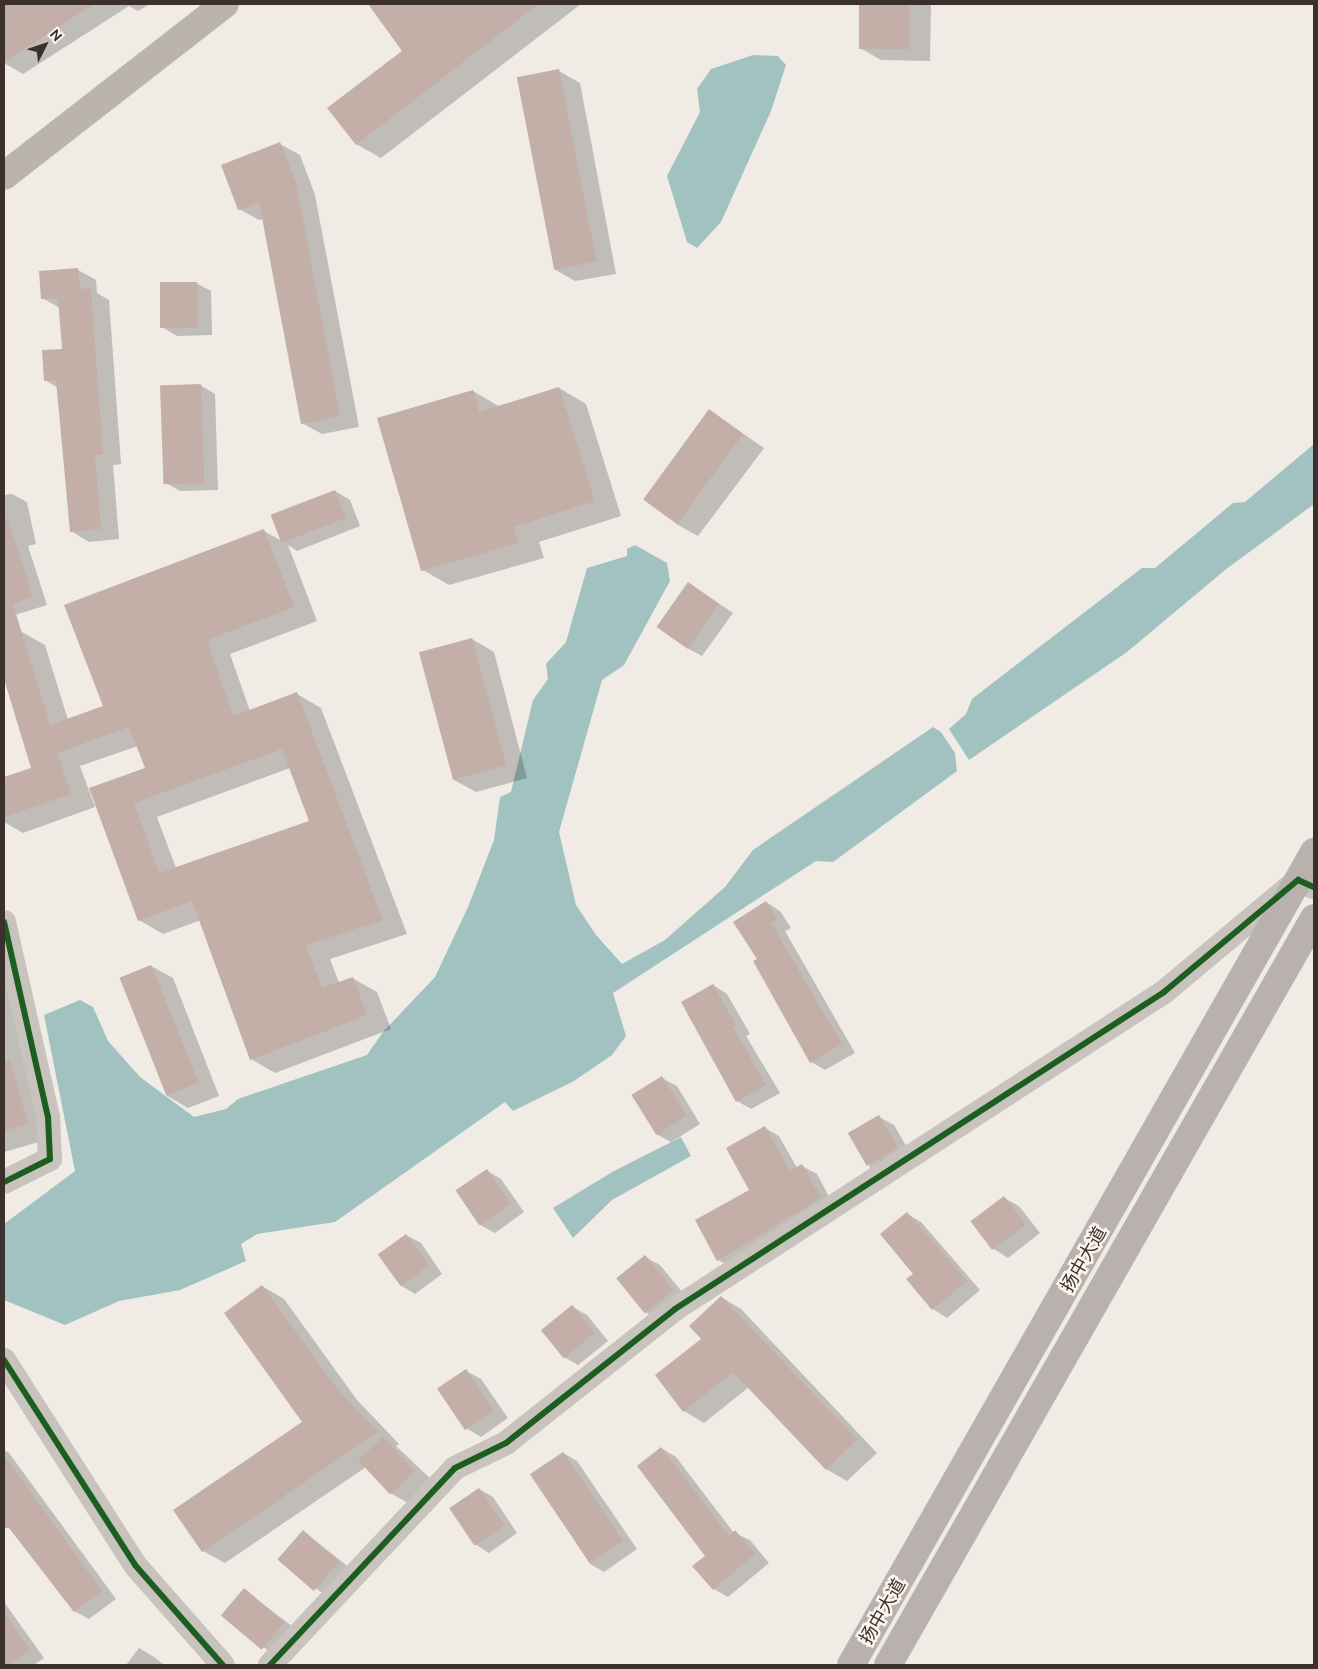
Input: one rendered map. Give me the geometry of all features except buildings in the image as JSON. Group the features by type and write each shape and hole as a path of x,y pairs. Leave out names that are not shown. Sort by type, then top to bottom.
{"main road":[{"path":"4,176 225,4"},
{"name":"扬中大道","path":"851,1665 1306,884 1314,852"},
{"name":"扬中大道","path":"888,1665 1314,918"}],"street":[{"path":"270,1665 455,1468 506,1443 675,1309 1164,992 1306,884"},
{"path":"4,922 48,1117 50,1159 4,1182"},
{"path":"4,1360 135,1565 223,1665"}],"water":[{"path":"753,55 778,56 786,65 771,111 721,222 697,248 687,242 667,176 700,112 697,89 711,69"},
{"path":"1314,444 1314,504 1225,570 1127,652 969,760 949,729 966,714 972,699 1142,568 1155,568 1233,503 1245,502"},
{"path":"635,545 667,563 670,581 624,665 602,680 559,832 576,905 596,935 622,964 665,940 725,887 753,850 933,727 941,732 955,753 957,771 833,862 816,861 613,993 626,1036 612,1055 574,1081 513,1111 505,1102 335,1222 257,1234 241,1244 246,1261 180,1290 119,1301 65,1325 4,1300 4,1224 75,1171 44,1015 80,1000 93,1007 108,1041 140,1077 194,1117 226,1109 238,1099 367,1055 383,1032 435,977 468,907 494,840 500,797 511,792 533,700 548,679 546,664 566,642 587,568 627,556 627,549"},
{"path":"681,1137 691,1156 612,1200 573,1238 553,1208 614,1171"}],"cycle path":[{"path":"270,1665 455,1468 506,1443 675,1309 1164,992 1298,880 1314,887"},
{"path":"4,922 48,1117 50,1159 4,1182"},
{"path":"4,1360 135,1565 223,1665"}]}
